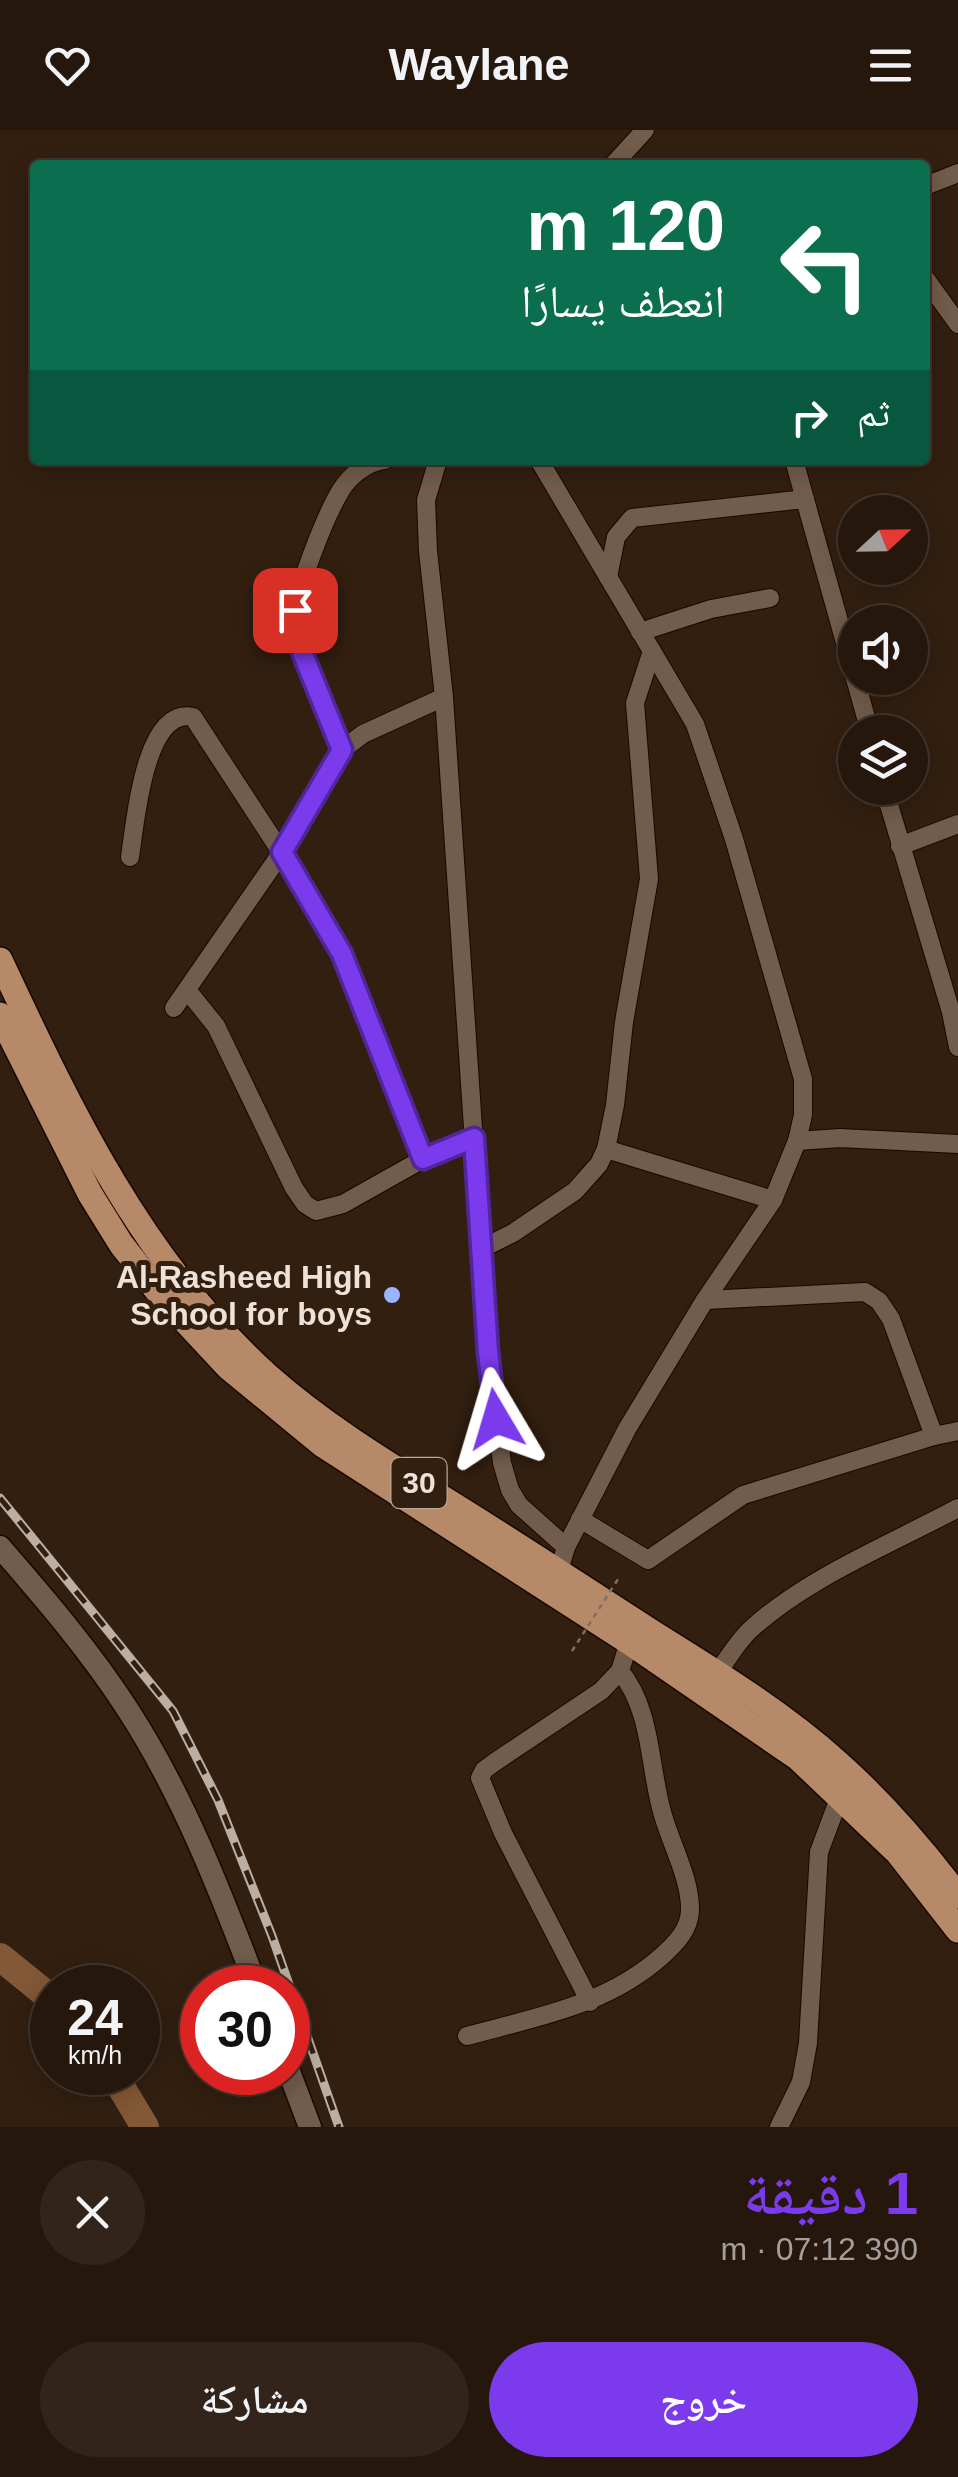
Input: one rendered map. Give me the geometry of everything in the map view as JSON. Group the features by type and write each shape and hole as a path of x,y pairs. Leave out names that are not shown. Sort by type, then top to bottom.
{"main road":[{"name":"30","path":"0,960 83,1182 113,1232 159,1294 204,1344 323,1446 759,1729 840,1796 898,1853 958,1930"},
{"name":"30","path":"0,1015 33,1056 139,1227 200,1309 235,1344 320,1418 562,1559 798,1731 860,1784 922,1847 958,1896"}],"street":[{"path":"618,160 645,130"},
{"path":"930,184 958,173"},
{"path":"930,285 958,324"},
{"path":"342,750 302,652 295,610 316,547 342,489 367,465"},
{"path":"436,465 426,500 444,697 488,1352 506,1480 519,1505 562,1559 627,1429 705,1300 773,1200 798,1140 803,1114 802,1079 774,971 709,759 680,695 542,465"},
{"path":"795,465 865,715"},
{"path":"608,577 616,537 632,518 805,498"},
{"path":"640,632 711,609 770,598"},
{"path":"482,1248 514,1233 575,1190 599,1164 606,1149 649,879 635,703 652,651"},
{"path":"174,1008 282,852 342,750 363,734 444,697"},
{"path":"130,858 143,780 155,741 163,727 182,714 193,717 282,852 342,954 423,1159"},
{"path":"889,805 958,1047"},
{"path":"900,846 958,824"},
{"path":"188,990 216,1026 280,1163 304,1204 316,1211 330,1210 423,1159 474,1138"},
{"path":"798,1140 840,1138 958,1144"},
{"path":"606,1149 773,1200"},
{"path":"705,1300 865,1292 879,1301 891,1318 934,1436"},
{"path":"580,1520 648,1560 743,1495 958,1431"},
{"path":"717,1673 748,1631 820,1581 958,1508"},
{"path":"0,1547 77,1639 145,1737 195,1838 247,1965"},
{"path":"590,2002 502,1833 480,1778 495,1762 601,1691 620,1670 629,1642"},
{"path":"468,2036 590,2002 622,1986 654,1963 683,1934 689,1922 688,1894 660,1805 644,1720 630,1683 620,1670"},
{"path":"779,2127 801,2082 808,2043 819,1852 840,1796"},
{"path":"298,2095 310,2127"}],"path":[{"path":"572,1650 620,1576"}],"waterway":[{"path":"0,1957 30,1981"},
{"path":"126,2095 145,2127"}],"railway":[{"path":"0,1498 173,1711 218,1800 272,1936 339,2127"}],"place":[{"name":"Al-Rasheed High School for boys","path":"392,1295"}],"route":[{"path":"295,610 302,652 342,750 282,852 342,954 423,1159 474,1138 496,1419"}]}
